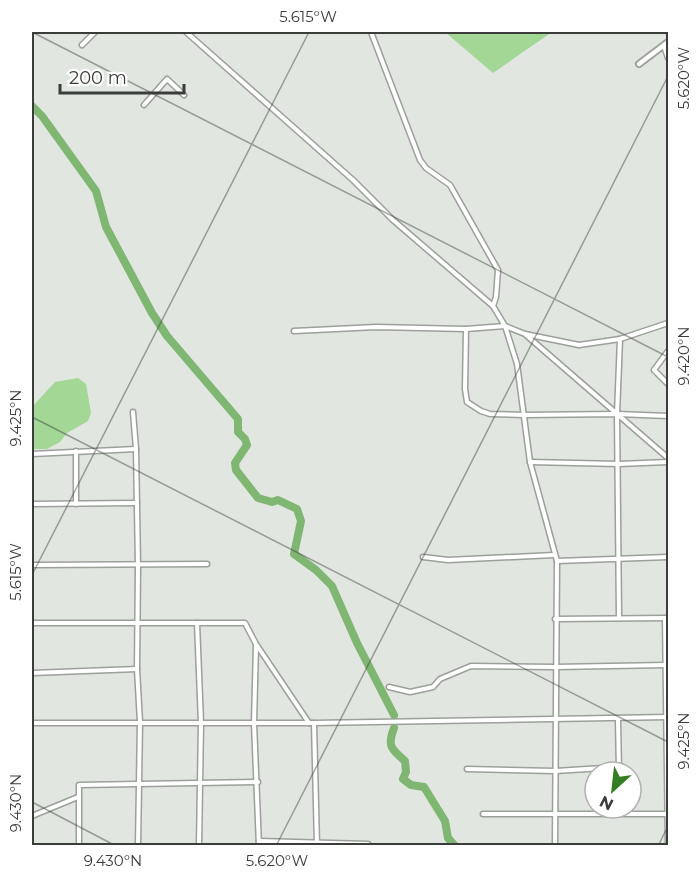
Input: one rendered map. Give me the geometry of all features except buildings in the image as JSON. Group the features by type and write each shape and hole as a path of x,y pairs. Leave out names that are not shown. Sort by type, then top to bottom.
{"street":[{"path":"82,45 95,32"},
{"path":"186,32 345,173 393,220 493,306 505,326 517,364 530,462 557,561 555,846"},
{"path":"371,32 420,160 426,168 450,185 498,270 493,306"},
{"path":"639,64 666,44 669,58"},
{"path":"144,105 167,80 184,95"},
{"path":"294,331 376,327 466,329 505,326 525,334 579,345 620,339 669,323"},
{"path":"466,329 465,389 467,402 481,411 490,414 617,414 669,417"},
{"path":"525,334 669,460"},
{"path":"620,339 617,414 620,618"},
{"path":"669,351 654,370 669,384"},
{"path":"133,412 136,448 137,669 140,722 138,846"},
{"path":"32,454 136,448"},
{"path":"76,451 76,504"},
{"path":"530,462 619,464 669,460"},
{"path":"32,504 137,503"},
{"path":"423,557 448,560 554,555"},
{"path":"557,561 669,557"},
{"path":"32,565 207,564"},
{"path":"555,619 667,618 668,846"},
{"path":"32,623 245,623 256,644 312,723 317,844"},
{"path":"197,623 201,723 199,846"},
{"path":"256,644 254,723 260,843 368,844"},
{"path":"389,687 410,692 433,687 440,679 471,666 666,665"},
{"path":"32,673 137,669"},
{"path":"32,723 312,723 668,717"},
{"path":"618,719 619,760"},
{"path":"467,769 583,770"},
{"path":"79,846 79,784 258,782"},
{"path":"32,816 78,797"},
{"path":"483,813 583,815"},
{"path":"643,814 668,814"}],"green space":[{"path":"445,32 552,32 493,73"},
{"path":"78,378 86,384 91,413 88,421 67,433 60,442 47,449 32,449 32,407 55,382"}],"waterway":[{"path":"32,106 42,116 96,191 106,227 152,313 167,336 238,419 238,432 247,445 235,463 236,470 258,498 272,502 278,500 297,509 301,521 294,554 316,570 332,586 357,643 394,715"},
{"path":"394,728 391,743 394,750 405,761 406,772 403,779 411,785 424,787 445,821 448,838 455,846"}]}
